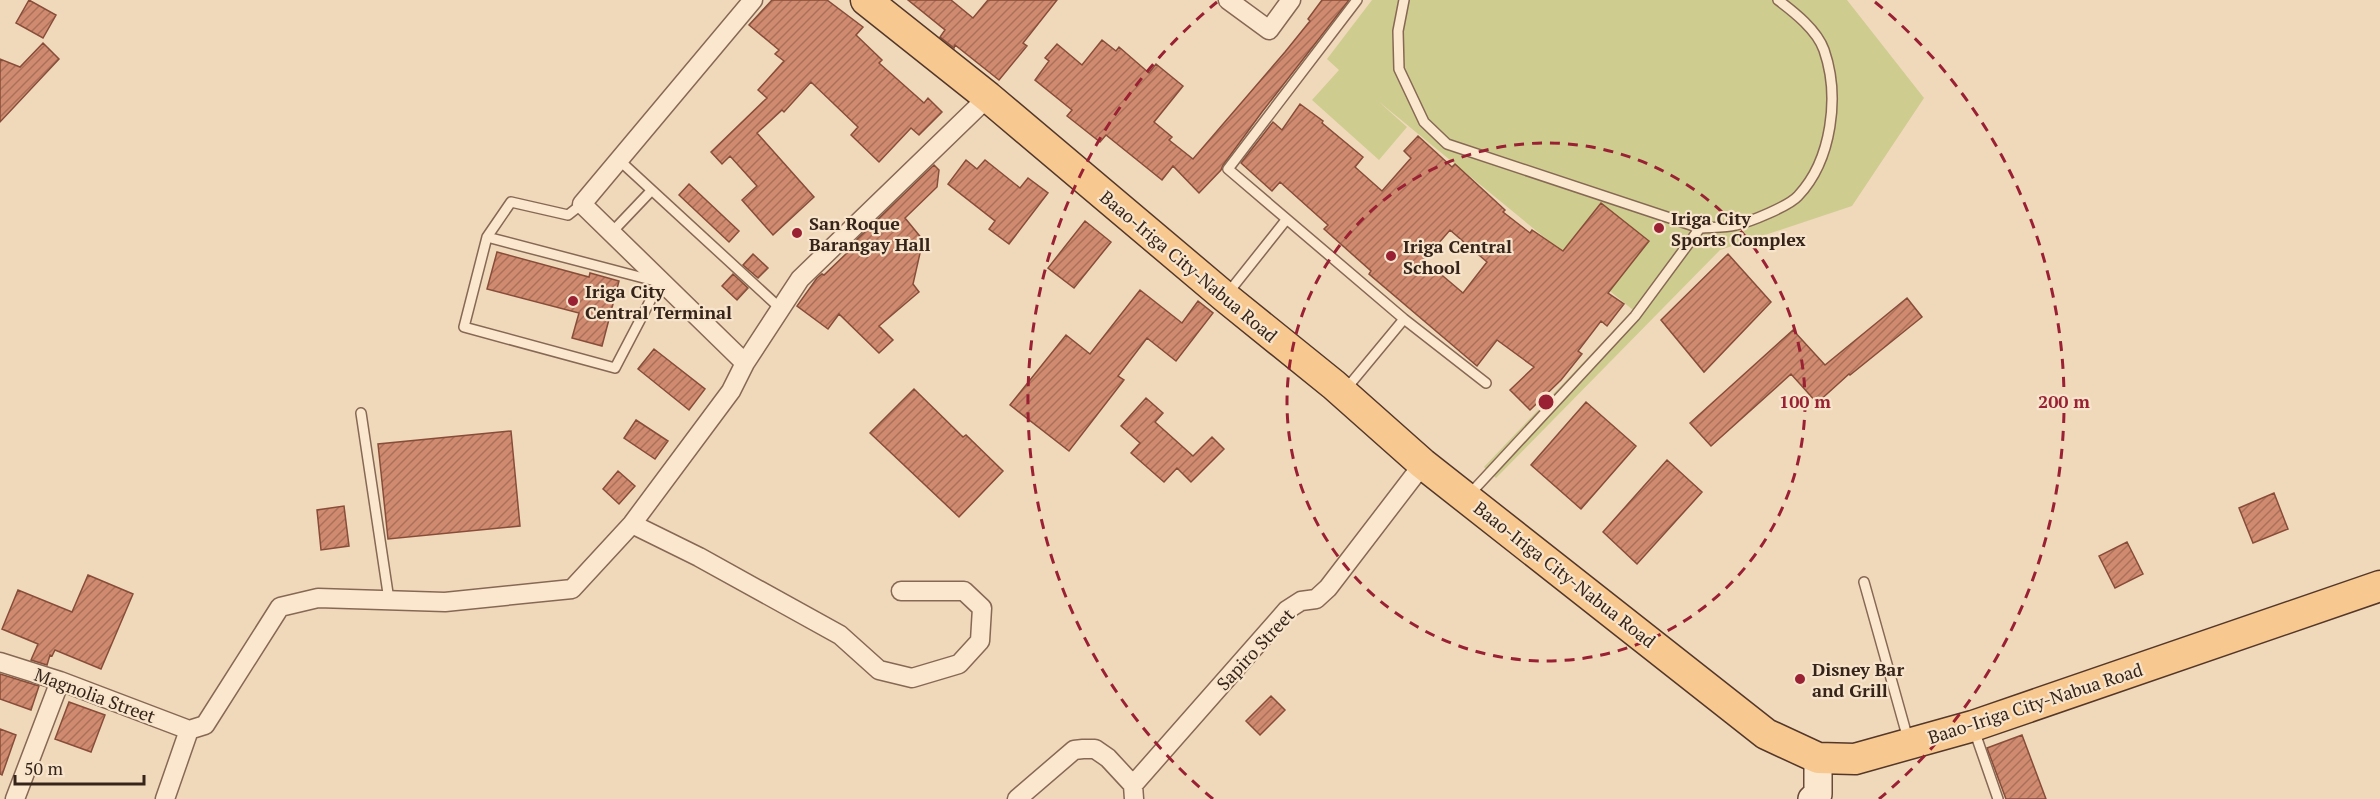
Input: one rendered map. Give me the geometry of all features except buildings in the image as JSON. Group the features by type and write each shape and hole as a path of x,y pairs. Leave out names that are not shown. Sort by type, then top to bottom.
{"main road":[{"name":"Baao-Iriga City-Nabua Road","path":"866,0 988,97 1225,297 1343,392 1423,464 1766,734 1818,758 1855,759 1973,726 2380,586"}],"street":[{"path":"745,363 582,204 753,0"},
{"path":"1228,0 1269,30 1291,0"},
{"path":"165,799 189,730 205,725 280,607 318,598 445,602 572,590 632,524 731,391 745,363 800,279 988,97"},
{"name":"Sapiro Street","path":"1134,792 1287,610 1301,601 1316,599 1328,588 1423,464"},
{"path":"632,524 699,557 840,635 879,670 912,678 959,664 980,641 982,608 964,591 901,591"},
{"name":"Magnolia Street","path":"0,662 60,681 189,730"},
{"path":"15,799 60,681"},
{"path":"1017,799 1074,750 1095,749 1108,758 1134,792"},
{"path":"1817,797 1818,758"}],"lane":[{"path":"1357,0 1228,169 1404,319 1486,383"},
{"path":"1404,0 1398,31 1399,69 1424,122 1447,144 1700,228 1734,226 1766,214 1797,197 1820,162 1828,131 1833,89 1823,48 1799,16 1778,0"},
{"path":"619,160 781,309"},
{"path":"612,232 651,191"},
{"path":"487,237 660,281 615,368 464,327 487,237 511,202 568,215 582,204"},
{"path":"1225,297 1287,220"},
{"path":"1467,498 1635,316 1700,228"},
{"path":"1343,392 1404,319"},
{"path":"361,413 390,600"},
{"path":"1864,582 1909,744"},
{"path":"1973,726 1998,799"}],"shaded area":[{"name":"Iriga City Sports Complex","path":"1372,0 1847,0 1924,98 1852,206 1720,250 1496,478 1484,467 1633,310 1378,101 1407,127 1379,160 1312,100 1339,70 1327,59"}],"place":[{"name":"Iriga City Sports Complex","path":"1659,228"},
{"name":"San Roque Barangay Hall","path":"797,233"},
{"name":"Iriga Central School","path":"1391,256"},
{"name":"Iriga City Central Terminal","path":"573,301"},
{"name":"Disney Bar and Grill","path":"1800,679"}]}
